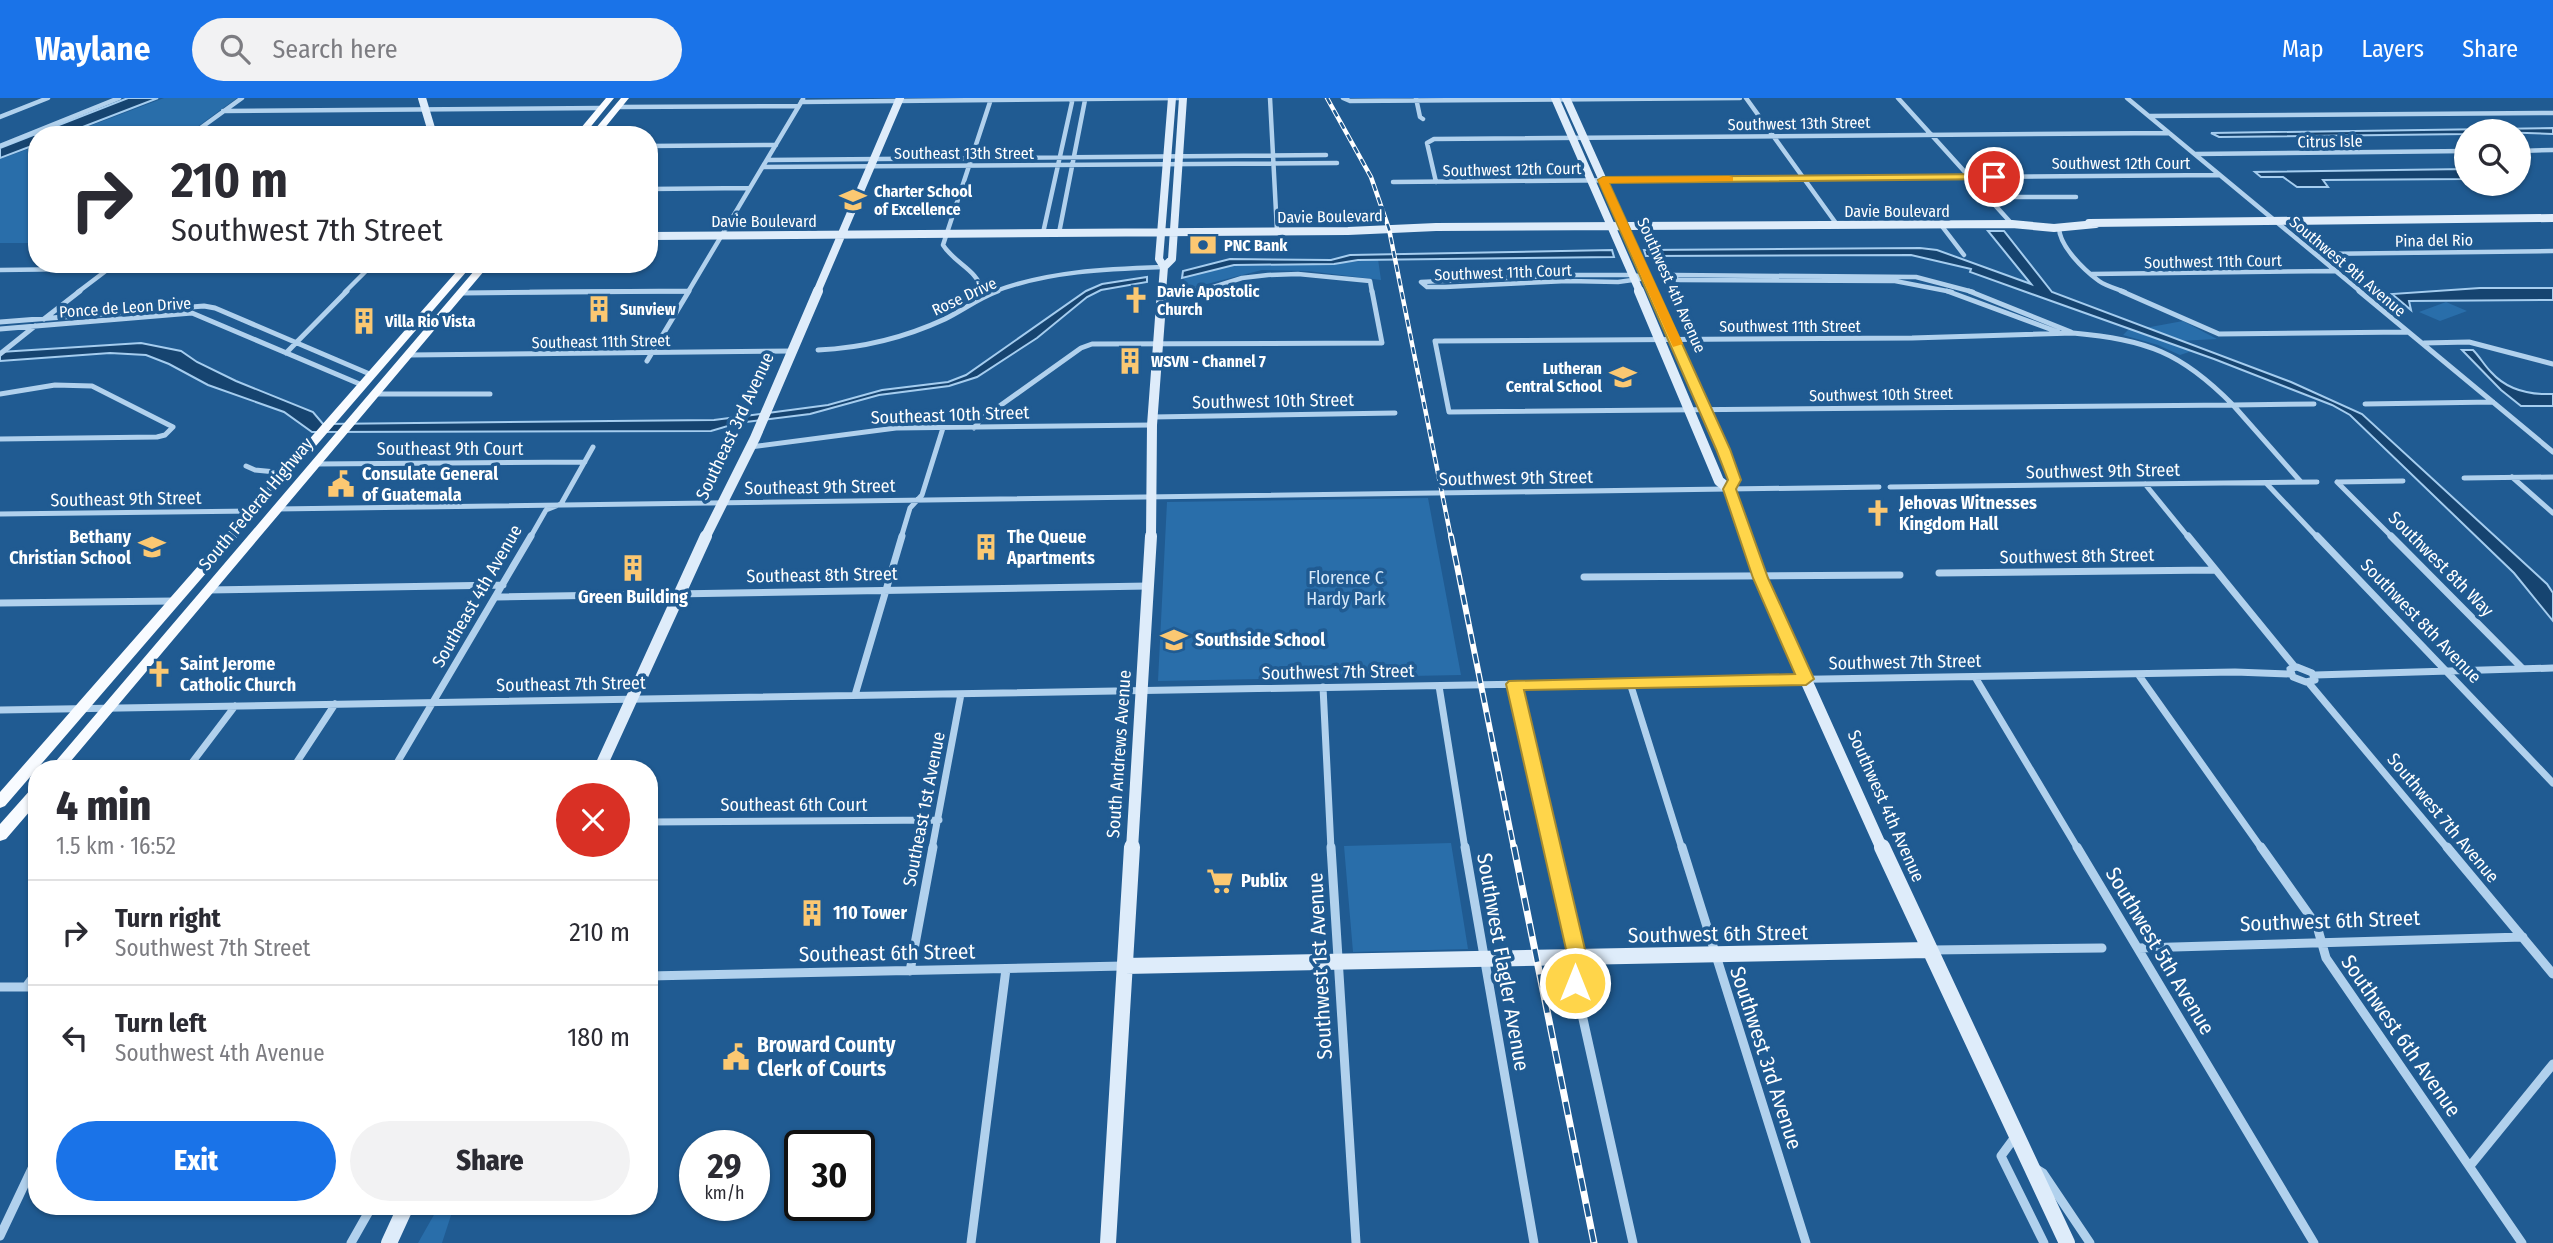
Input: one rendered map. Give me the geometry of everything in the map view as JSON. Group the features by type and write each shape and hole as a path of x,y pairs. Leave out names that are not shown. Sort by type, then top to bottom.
{"main road":[{"path":"422,98 430,126"},
{"path":"587,126 610,98"},
{"path":"601,126 625,98"},
{"name":"South Andrews Avenue","path":"1164,267 1172,259 1180,160 1176,98"},
{"name":"South Andrews Avenue","path":"1108,1243 1153,497 1152,421 1164,267 1159,259 1166,160 1176,98"},
{"name":"Southwest 4th Avenue","path":"1555,99 1593,180 1719,481 1729,489 1760,578 1928,950 2067,1243"},
{"name":"Southwest 4th Avenue","path":"1567,99 1706,410 1734,480 1729,489"},
{"name":"Southeast 3rd Avenue","path":"604,760 678,593 753,443 899,100"},
{"name":"Davie Boulevard","path":"2012,224 2059,227 2096,224 2553,218"},
{"name":"Davie Boulevard","path":"658,236 1941,225 2078,221 2096,224"},
{"name":"South Federal Highway","path":"37,760 460,273"},
{"name":"South Federal Highway","path":"64,760 478,273"},
{"path":"400,342 402,351 408,355"},
{"path":"372,375 377,381 374,394"},
{"path":"272,489 271,500 277,509"},
{"path":"253,511 259,514 259,530"},
{"name":"South Federal Highway","path":"0,802 28,770"},
{"path":"0,835 28,802"},
{"name":"Southwest 6th Street","path":"1125,966 1928,950"},
{"path":"389,1243 402,1215"}],"street":[{"path":"0,117 48,98"},
{"path":"52,126 119,98"},
{"path":"203,126 242,98"},
{"path":"802,101 839,98"},
{"path":"617,107 802,101 1176,98"},
{"path":"1270,98 1277,231"},
{"path":"1345,99 1740,98"},
{"path":"1746,98 1838,226"},
{"path":"1898,98 2012,224"},
{"name":"Southwest 9th Avenue","path":"2127,98 2553,452"},
{"path":"984,296 982,285 974,271 948,254 943,245 990,99"},
{"path":"1042,233 1071,99"},
{"path":"1059,233 1084,99"},
{"path":"1416,99 1420,117 1423,119"},
{"path":"647,360 802,101"},
{"path":"223,111 602,108"},
{"path":"2150,116 2553,113"},
{"name":"Southwest 13th Street","path":"1436,182 1429,140 2169,133"},
{"path":"0,146 28,135"},
{"path":"658,146 776,145"},
{"path":"2531,151 2553,150"},
{"name":"Citrus Isle","path":"2195,154 2454,151"},
{"path":"1180,160 1326,155"},
{"name":"Southeast 13th Street","path":"763,167 971,158 1166,160"},
{"name":"Southeast 13th Street","path":"767,160 1072,165 1166,160"},
{"path":"1166,160 1338,163"},
{"name":"Southwest 12th Court","path":"1393,182 2219,175"},
{"path":"658,189 750,188"},
{"path":"1989,198 2076,197"},
{"path":"1941,225 1964,255"},
{"path":"2059,227 2059,236 2090,274 2110,286 2219,334 2408,332"},
{"name":"Pina del Rio","path":"2316,254 2553,251"},
{"name":"Rose Drive","path":"818,350 863,346 894,339 947,318 984,296 1064,273 1095,269 1164,267"},
{"path":"0,270 28,270"},
{"name":"Southwest 11th Court","path":"2090,274 2337,271"},
{"path":"3,352 104,273"},
{"path":"286,353 364,273"},
{"path":"974,428 980,419 1081,348 1093,344 1382,343 1370,281 1298,274 1268,275 1242,278 1207,289 1162,293"},
{"name":"Southwest 11th Court","path":"1634,278 1432,287 1424,286 1420,282 1561,275 1647,278"},
{"path":"1676,278 1916,277 1936,280 2078,335"},
{"path":"1872,279 1940,288 2062,334 2110,337 2162,351 2184,361 2231,405 2301,482"},
{"path":"461,293 689,291"},
{"name":"Ponce de Leon Drive","path":"44,319 204,306 215,308 372,375"},
{"name":"Ponce de Leon Drive","path":"0,329 192,313 362,386"},
{"path":"69,323 76,316"},
{"path":"0,322 44,319"},
{"name":"Southwest 11th Street","path":"1449,412 1435,341 1912,338 2062,334"},
{"path":"2425,345 2479,345 2553,364"},
{"name":"Southeast 11th Street","path":"408,355 793,351"},
{"path":"319,368 337,360"},
{"path":"0,394 55,385 92,386 173,427 165,435 0,439"},
{"path":"374,394 490,394"},
{"path":"2365,404 2493,402"},
{"name":"Southwest 10th Street","path":"1449,412 2314,404"},
{"name":"Southwest 10th Street","path":"1152,421 1395,413"},
{"name":"Southeast 10th Street","path":"753,443 872,430 1152,421"},
{"path":"855,695 910,508 922,495 943,428"},
{"name":"Southeast 4th Avenue","path":"399,760 546,510 561,504 593,447"},
{"name":"Southeast 9th Court","path":"316,464 585,461"},
{"path":"246,466 255,470 286,473"},
{"path":"2512,477 2553,513"},
{"path":"2464,478 2553,477"},
{"name":"Southwest 8th Way","path":"2403,481 2337,482 2522,668"},
{"name":"Southwest 8th Avenue","path":"2266,482 2553,783"},
{"name":"Southwest 9th Street","path":"1890,487 2316,482"},
{"path":"2145,484 2293,670 2308,682 2315,680 2315,675"},
{"name":"Southwest 9th Street","path":"1153,497 1879,488"},
{"name":"Southeast 9th Street","path":"277,509 1153,497"},
{"name":"Southeast 9th Street","path":"0,514 253,511"},
{"name":"Southwest 8th Street","path":"1938,573 2215,570"},
{"path":"1584,577 1760,578 1900,575"},
{"path":"208,590 503,585"},
{"name":"Southeast 8th Street","path":"496,597 1148,586"},
{"path":"0,603 175,601"},
{"path":"2293,670 2305,668 2315,675 2553,668"},
{"name":"Southwest 7th Street","path":"1142,692 2293,670"},
{"name":"Southwest 6th Avenue","path":"2137,674 2317,926 2326,958 2522,1243"},
{"name":"Southwest 5th Avenue","path":"1975,677 2314,1243"},
{"name":"Southwest 7th Avenue","path":"2308,682 2553,974"},
{"name":"Southwest 3rd Avenue","path":"1630,683 1806,1243"},
{"path":"1514,684 1577,958 1575,983 1633,1243"},
{"name":"Southwest Flagler Avenue","path":"1439,686 1483,959 1534,1243"},
{"name":"Southwest 1st Avenue","path":"1323,688 1336,962 1356,1243"},
{"name":"Southeast 7th Street","path":"0,710 1142,692"},
{"name":"Southeast 1st Avenue","path":"910,971 961,694"},
{"path":"298,760 335,704"},
{"path":"194,760 235,706"},
{"name":"Southeast 6th Court","path":"658,822 939,820"},
{"name":"Southwest 6th Street","path":"2138,948 2523,937"},
{"name":"Southwest 6th Street","path":"1928,950 2102,948"},
{"name":"Southeast 6th Street","path":"658,976 1125,966"},
{"path":"971,1243 1006,969"},
{"path":"0,987 26,986 28,983"},
{"path":"2469,1166 2553,1064"},
{"path":"2015,1137 2001,1156 2044,1243"},
{"path":"2028,1165 2043,1173 2091,1243"},
{"path":"0,1236 14,1214 28,1172"},
{"path":"351,1243 367,1215"}],"green space":[{"path":"164,98 237,98 198,126 90,126"},
{"path":"28,149 28,243 0,243 0,159"},
{"path":"1378,259 1381,280 1308,271 1262,270 1195,287 1185,286 1184,277 1234,265 1334,264"},
{"path":"2446,302 2467,311 2440,321 2419,312"},
{"path":"2183,321 2217,339 2179,341 2145,328"},
{"path":"2130,328 2192,351 2180,355 2158,345 2123,335"},
{"name":"Florence C Hardy Park","path":"1428,498 1461,675 1158,681 1167,502"},
{"path":"1451,843 1468,949 1353,952 1344,846"},
{"path":"434,1215 451,1215 442,1243 418,1243"}],"shaded area":[{"path":"128,98 158,98 85,126 56,126"},
{"path":"2531,128 2553,128 2553,134 2531,133"},
{"path":"2454,129 2454,134 2219,137 2211,133"},
{"path":"28,137 28,147 0,158 0,148"},
{"path":"2454,169 2454,179 2323,180 2328,187 2297,187 2283,177 2261,177 2255,172"},
{"path":"1988,231 2004,231 2052,292 2291,382 2362,414 2547,584 2553,593 2553,621 2514,573 2350,415 2332,405 2214,359 1970,272 1971,269 1911,255 1646,256 1644,250 1920,248 1937,250 2031,284"},
{"path":"1612,250 1614,257 1358,260 1334,264 1234,265 1182,278 1183,271 1230,259 1331,260 1350,255"},
{"path":"1147,277 1147,282 1101,290 1087,297 1037,338 977,377 949,386 879,395 810,414 738,423 711,431 312,432 284,412 208,385 146,355 110,353 0,361 0,352 141,343 181,351 236,381 313,412 323,424 714,420 828,405 882,390 948,382 966,375 1086,291 1102,284"},
{"path":"2480,288 2553,288 2553,300 2409,301 2411,310 2392,294"},
{"path":"2462,350 2473,350 2497,378 2512,387 2536,394 2553,394 2553,406 2521,406 2501,390"}],"railway":[{"path":"1327,98 1371,177 1389,229 1451,538"},
{"path":"1451,536 1514,849"},
{"path":"1514,847 1594,1243"}],"slow traffic":[{"path":"1678,344 1603,180 1729,179"}],"place":[{"name":"Charter School of Excellence","path":"853,200"},
{"name":"PNC Bank","path":"1203,245"},
{"name":"Davie Apostolic Church","path":"1136,300"},
{"name":"Sunview","path":"599,309"},
{"name":"Villa Rio Vista","path":"364,321"},
{"name":"WSVN - Channel 7","path":"1130,361"},
{"name":"Lutheran Central School","path":"1623,377"},
{"name":"Consulate General of Guatemala","path":"341,484"},
{"name":"Jehovas Witnesses Kingdom Hall","path":"1878,513"},
{"name":"Bethany Christian School","path":"152,547"},
{"name":"The Queue Apartments","path":"986,547"},
{"name":"Green Building","path":"633,568"},
{"name":"Southside School","path":"1174,640"},
{"name":"Saint Jerome Catholic Church","path":"159,674"},
{"name":"Publix","path":"1220,881"},
{"name":"110 Tower","path":"812,913"},
{"name":"Broward County Clerk of Courts","path":"736,1057"}],"route":[{"path":"1575,983 1577,958 1514,684 1806,679 1760,578 1729,489 1734,480 1723,449 1603,180 1994,177"}]}
